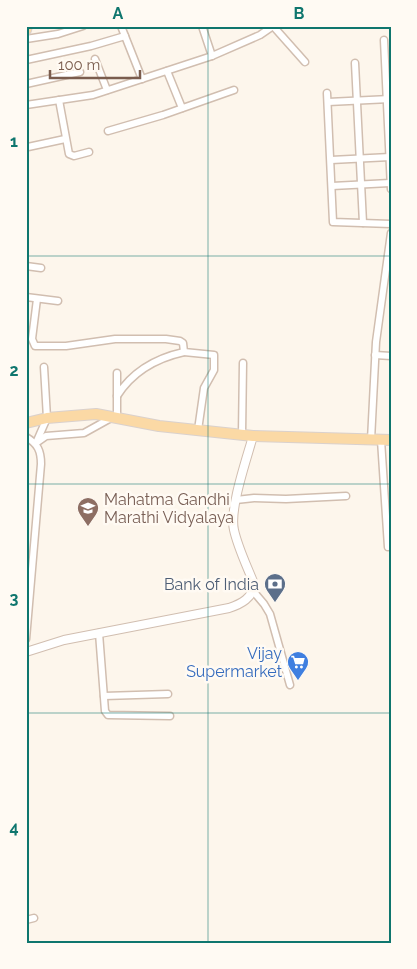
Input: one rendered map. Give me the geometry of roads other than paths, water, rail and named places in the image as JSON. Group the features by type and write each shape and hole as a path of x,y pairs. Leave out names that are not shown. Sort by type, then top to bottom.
{"main road":[{"path":"26,422 47,418 96,414 159,426 253,436 381,440"}],"street":[{"path":"26,38 58,34 83,26"},
{"path":"121,26 142,79"},
{"path":"202,26 212,56"},
{"path":"26,105 92,95 212,56 260,35 273,26 305,62"},
{"path":"26,60 83,48 125,36"},
{"path":"384,40 389,99 391,189"},
{"path":"95,59 107,90"},
{"path":"355,63 363,223"},
{"path":"167,71 182,108"},
{"path":"26,84 80,72"},
{"path":"108,131 234,90"},
{"path":"327,93 333,222 391,224"},
{"path":"328,102 389,99"},
{"path":"59,100 65,139 70,156 89,152"},
{"path":"28,147 65,139"},
{"path":"331,160 390,157"},
{"path":"332,186 390,183"},
{"path":"388,547 387,500 375,355 387,282 391,232"},
{"path":"26,266 40,268"},
{"path":"26,297 58,301"},
{"path":"37,298 32,339 35,346 66,346 115,338 166,339 183,343 184,352"},
{"path":"117,396 122,388 148,365 157,360 184,352 214,355 214,370 204,388 198,430"},
{"path":"375,355 391,356"},
{"path":"242,434 243,363"},
{"path":"36,443 47,418 44,367"},
{"path":"36,443 46,436 84,433 115,418 117,374"},
{"path":"26,652 64,640 229,608 239,605 249,597 253,591 254,584 233,528 233,513 253,436"},
{"path":"26,437 36,443 39,449 41,464 26,640"},
{"path":"236,500 346,496"},
{"path":"253,591 270,614 290,685"},
{"path":"99,633 105,711 108,714 170,716"},
{"path":"104,696 168,694"},
{"path":"26,920 34,918"}],"place":[{"name":"Mahatma Gandhi Marathi Vidyalaya","path":"88,527"},
{"name":"Bank of India","path":"275,603"},
{"name":"Vijay Supermarket","path":"298,681"}]}
